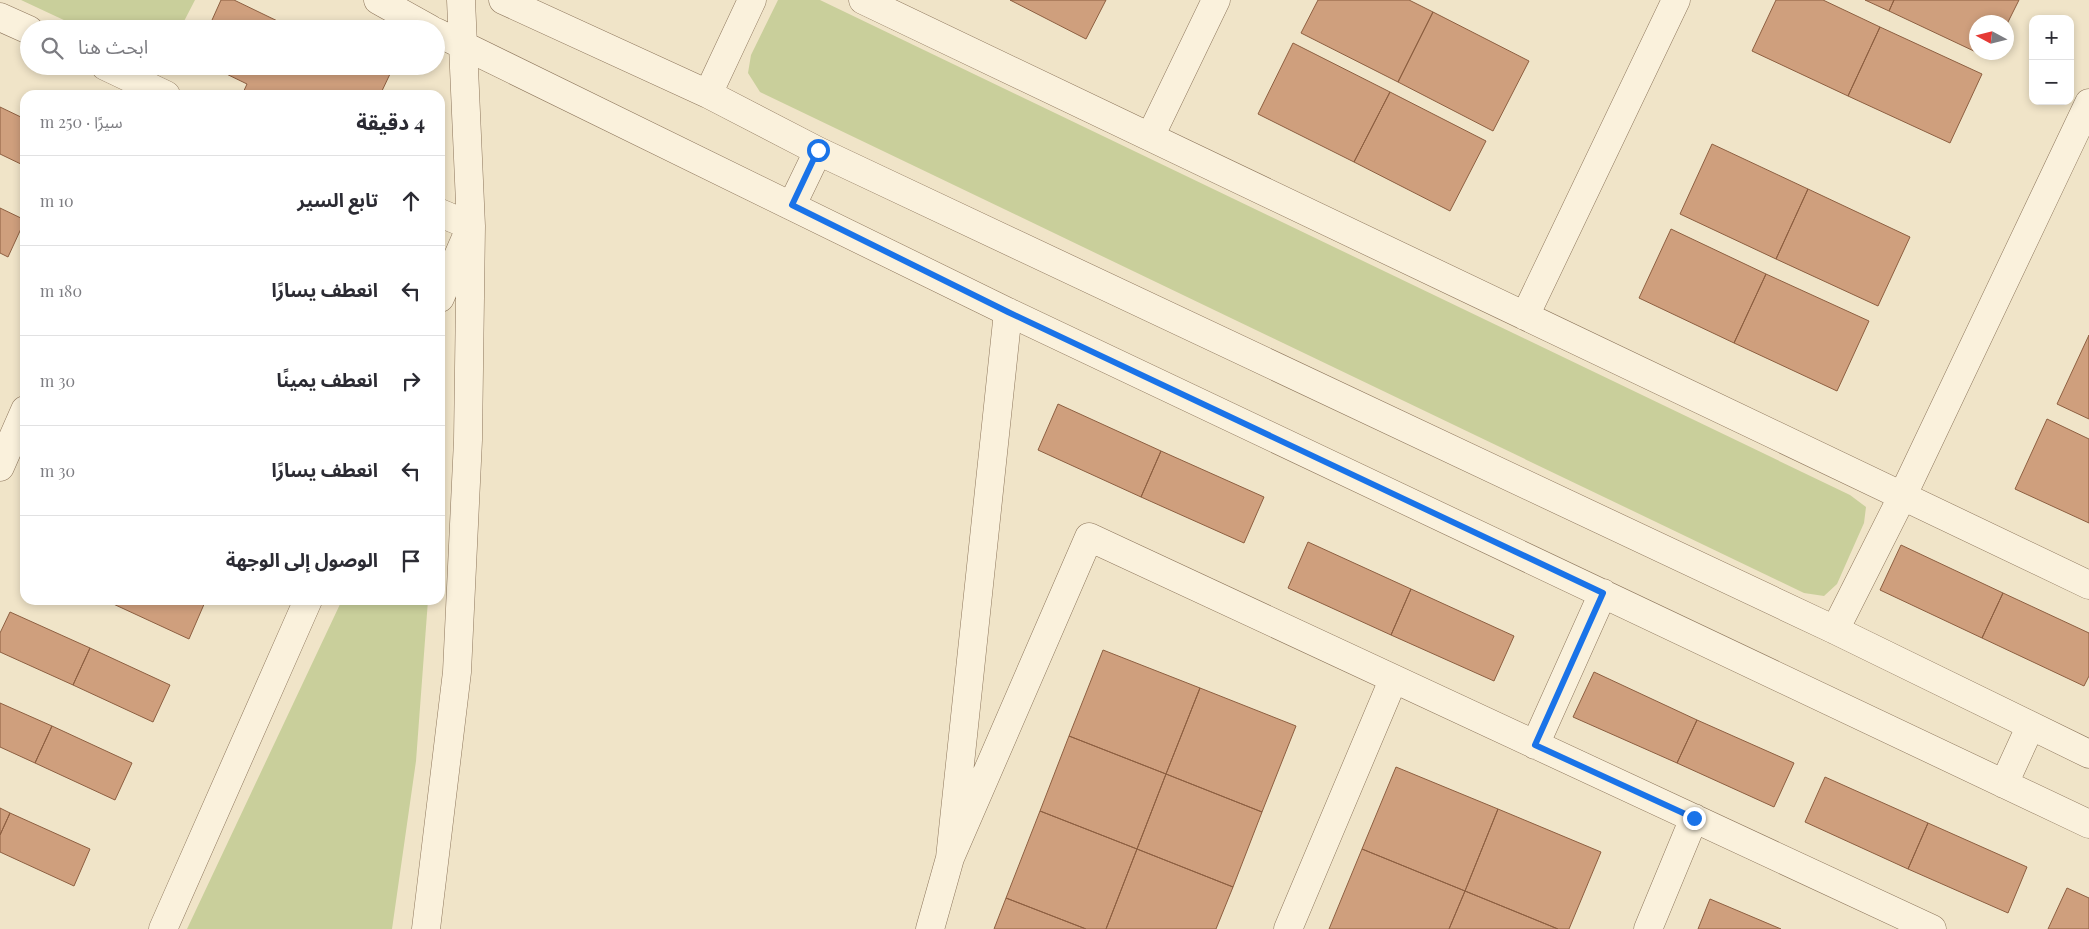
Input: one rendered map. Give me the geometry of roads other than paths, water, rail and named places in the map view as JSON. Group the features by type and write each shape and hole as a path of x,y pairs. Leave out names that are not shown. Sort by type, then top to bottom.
{"street":[{"path":"378,0 414,20"},
{"path":"426,929 457,672 468,440 472,226 461,0"},
{"path":"503,0 708,94 818,150 1835,630 2030,727 2089,754"},
{"path":"708,94 752,0"},
{"path":"863,0 2089,585"},
{"path":"1150,137 1216,0"},
{"path":"1525,316 1676,0"},
{"path":"0,16 20,26"},
{"path":"445,37 1008,312 2089,824"},
{"path":"124,75 155,90"},
{"path":"1835,630 1902,497 2089,103"},
{"path":"792,205 818,150"},
{"path":"445,215 472,226"},
{"path":"445,287 472,226"},
{"path":"950,858 1008,312"},
{"path":"0,466 20,421"},
{"path":"930,929 950,858 1089,537 1932,929"},
{"path":"1535,745 1603,593"},
{"path":"163,929 306,605"},
{"path":"1288,929 1393,680"},
{"path":"2004,784 2030,727"},
{"path":"1648,929 1694,818"}]}
